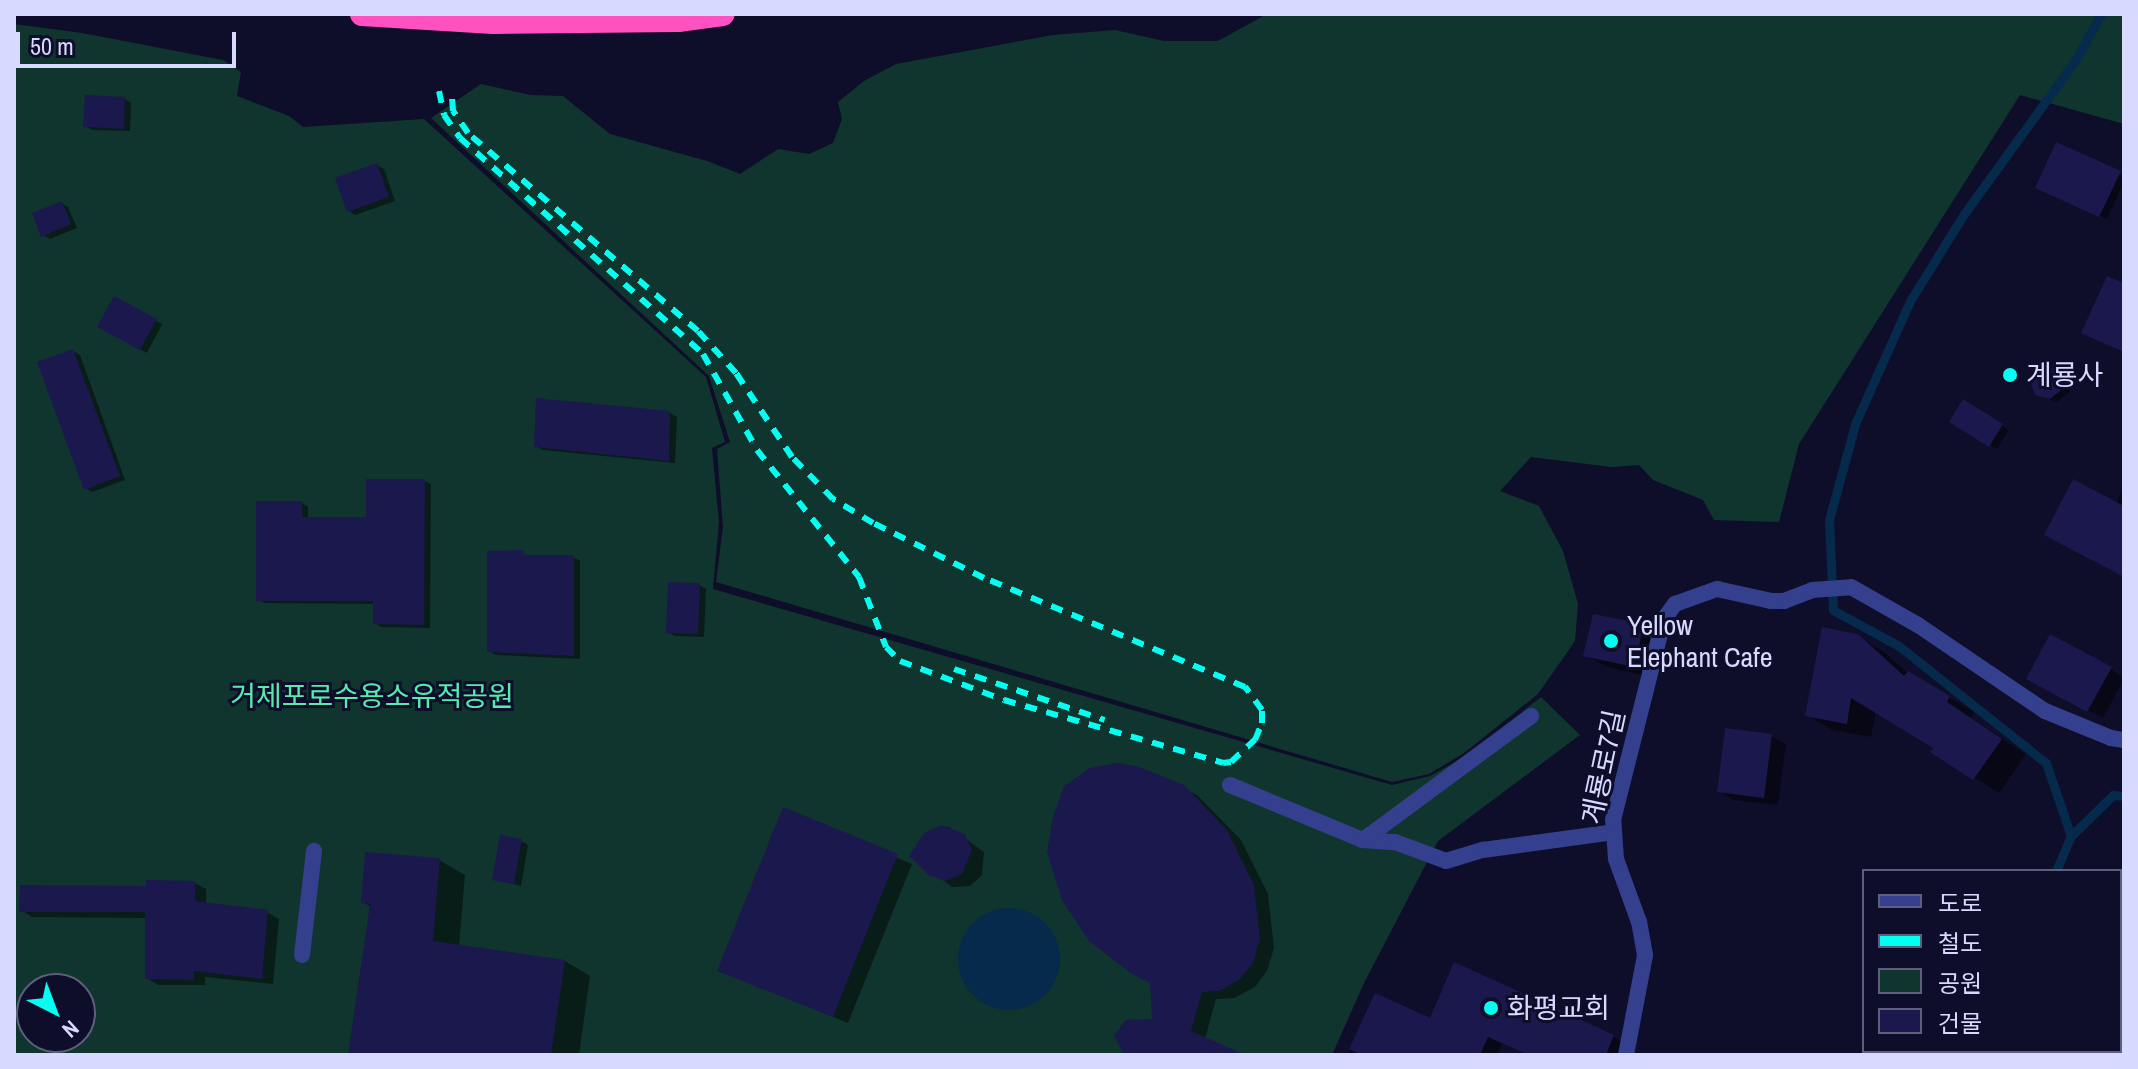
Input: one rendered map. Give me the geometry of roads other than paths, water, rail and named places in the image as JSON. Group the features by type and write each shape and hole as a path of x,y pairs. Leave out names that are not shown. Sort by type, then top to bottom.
{"highway":[{"path":"362,14 493,22 678,20 723,14"}],"street":[{"name":"계룡로7길","path":"1626,1055 1645,955 1639,922 1616,859 1616,806 1668,611 1706,590 1717,589 1784,601 1812,590 1840,585 1885,604 2045,711 2111,738 2124,740"},
{"path":"1363,840 1531,716"},
{"path":"1230,785 1363,840 1395,842 1446,861 1483,850 1614,832"},
{"path":"302,955 314,851"}],"water":[{"path":"1009,908 1028,912 1045,923 1056,940 1060,959 1056,978 1045,995 1028,1006 1009,1010 990,1006 973,995 962,978 958,959 962,940 973,923 990,912"}],"waterway":[{"path":"2057,869 2071,836 2046,763 1899,646 1833,610 1829,520 1855,424 1910,301 1964,214 2076,59 2101,14"},
{"path":"2071,836 2113,795 2124,796"}],"railway":[{"path":"439,91 444,115 460,138 703,354 757,450 859,577 886,647 900,661 1004,700 1223,763 1231,762 1255,740 1262,723 1262,710 1245,687 984,578 873,523 833,499 792,457 736,373 698,331 468,133 453,111 452,97"},
{"path":"954,669 1105,720"}],"place":[{"name":"계룡사","path":"2010,375"},
{"name":"Yellow Elephant Cafe","path":"1611,641"},
{"name":"화평교회","path":"1491,1008"}],"park label":[{"name":"거제포로수용소유적공원","path":"372,696"}]}
